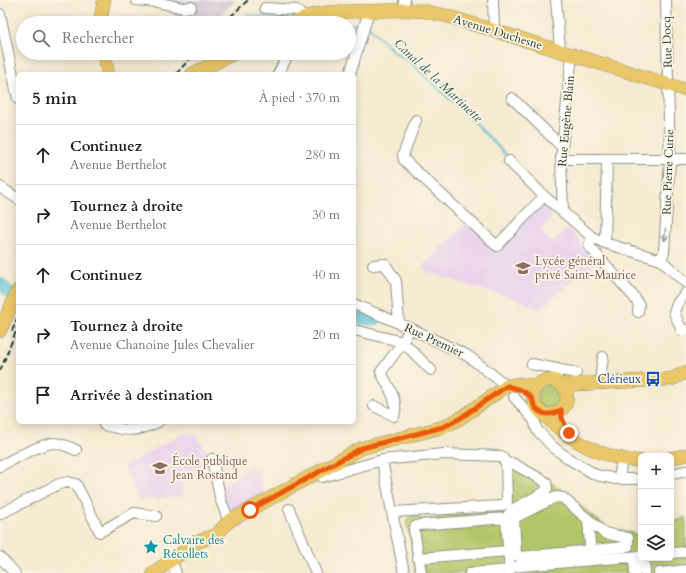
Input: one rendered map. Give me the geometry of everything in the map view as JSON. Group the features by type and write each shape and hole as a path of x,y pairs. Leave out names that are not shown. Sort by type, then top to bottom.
{"main road":[{"path":"101,16 104,0"},
{"name":"Avenue Duchesne","path":"317,16 331,12 369,11 405,5 494,30 686,90"},
{"path":"105,60 108,72"},
{"path":"196,72 221,60"},
{"path":"0,330 16,294"},
{"path":"653,379 676,371 686,362"},
{"path":"536,410 552,414 582,391 603,384 675,378 686,372"},
{"path":"510,392 518,384 536,386 546,380 559,378 603,384"},
{"path":"559,378 567,393 564,406 564,423 574,440"},
{"path":"536,386 536,410"},
{"path":"153,573 196,543 218,534 228,523 362,448 443,427 517,388 536,410 560,432 597,452 622,459 638,461"},
{"path":"674,457 686,455"}],"street":[{"path":"136,0 157,1 173,7 183,8 191,6"},
{"path":"493,0 494,30"},
{"name":"Rue Eugène Blain","path":"556,0 566,52 561,159 563,211"},
{"name":"Rue Docq","path":"666,0 669,84"},
{"path":"265,8 296,10 298,16"},
{"path":"356,54 369,11"},
{"path":"0,14 16,90"},
{"path":"279,72 285,60"},
{"path":"351,72 354,60"},
{"name":"Rue Pierre Curie","path":"661,260 664,252 670,160 669,84"},
{"path":"512,98 562,147"},
{"path":"416,120 403,154 404,160 496,246 544,196"},
{"path":"561,159 686,159"},
{"path":"605,243 608,159"},
{"path":"509,162 544,196 592,237 605,243 661,260 686,283"},
{"path":"0,187 16,198"},
{"path":"592,237 589,246 634,297 639,305 638,312"},
{"path":"374,265 386,264 396,281 400,323"},
{"path":"686,293 678,302 674,312 678,325 682,331 686,330"},
{"name":"Rue Premier","path":"356,305 400,323 468,356 510,392 536,410 537,430 553,447 569,459 596,474 619,479 638,479"},
{"path":"374,406 394,416 397,407 380,372 403,342 410,328"},
{"path":"356,330 403,342 431,370"},
{"path":"603,357 603,384"},
{"path":"532,364 559,378 576,373"},
{"path":"104,425 128,430 140,430 154,424"},
{"path":"0,466 19,456 53,443 65,445 76,450"},
{"path":"319,472 322,477 382,460 443,454 501,456 506,463 507,502 501,506 392,512"},
{"path":"212,459 221,501 228,523"},
{"path":"619,479 622,459"},
{"path":"382,460 404,573"},
{"path":"512,463 546,482 547,488 545,492 512,510 509,517 508,551 513,570"},
{"path":"674,473 686,470"},
{"path":"0,514 58,484 68,482 76,484 100,532 134,513 156,516"},
{"path":"421,573 414,530 419,524 509,517 556,497 563,498 604,533 628,538 629,542 628,546 591,556 565,568 470,573"},
{"path":"289,509 316,573"},
{"path":"509,517 516,555 520,558 591,556 638,557"},
{"path":"588,519 591,556"},
{"path":"418,558 508,551"},
{"path":"674,554 686,552"},
{"path":"0,556 15,573"},
{"path":"171,560 176,573"},
{"path":"636,573 639,561"},
{"path":"641,561 645,573"},
{"path":"659,573 686,570"}],"shaded area":[{"path":"161,0 236,0 219,16 174,16 173,4"},
{"path":"540,206 546,206 555,214 540,230 552,243 568,228 581,243 579,244 598,260 539,309 504,295 472,287 439,276 426,271 422,267 467,222 497,249"},
{"name":"École publique Jean Rostand","path":"184,433 197,435 208,454 211,465 182,470 183,496 139,500 124,466"},
{"path":"252,466 254,471 258,469 265,497 232,516 220,487 240,476 239,473"}],"green space":[{"path":"550,384 559,388 563,397 559,406 550,410 541,406 537,397 541,388"},
{"path":"509,458 559,488 606,527 638,534 638,561 674,561 674,522 686,517 686,573 417,573 406,520 410,516 418,516 422,520 436,519 438,515 504,513 509,509"}],"waterway":[{"name":"Canal de la Martinette","path":"247,15 258,16"},
{"name":"Canal de la Martinette","path":"356,25 362,26"},
{"name":"Canal de la Martinette","path":"368,26 394,52 407,59 471,119 509,158"},
{"path":"0,283 16,299"},
{"path":"356,318 375,320"}],"railway":[{"path":"231,16 248,0"},
{"path":"178,72 189,60"},
{"path":"12,331 16,321"},
{"path":"0,371 16,331"}],"place":[{"name":"Lycée général privé Saint-Maurice","path":"523,268"},
{"name":"Clérieux","path":"653,379"},
{"name":"École publique Jean Rostand","path":"160,468"},
{"name":"Calvaire des Récollets","path":"151,547"}],"route":[{"path":"250,510 362,448 426,433 443,427 459,419 507,386 517,388 530,396 538,410 546,414 556,413 561,410 562,418 569,433"}]}
